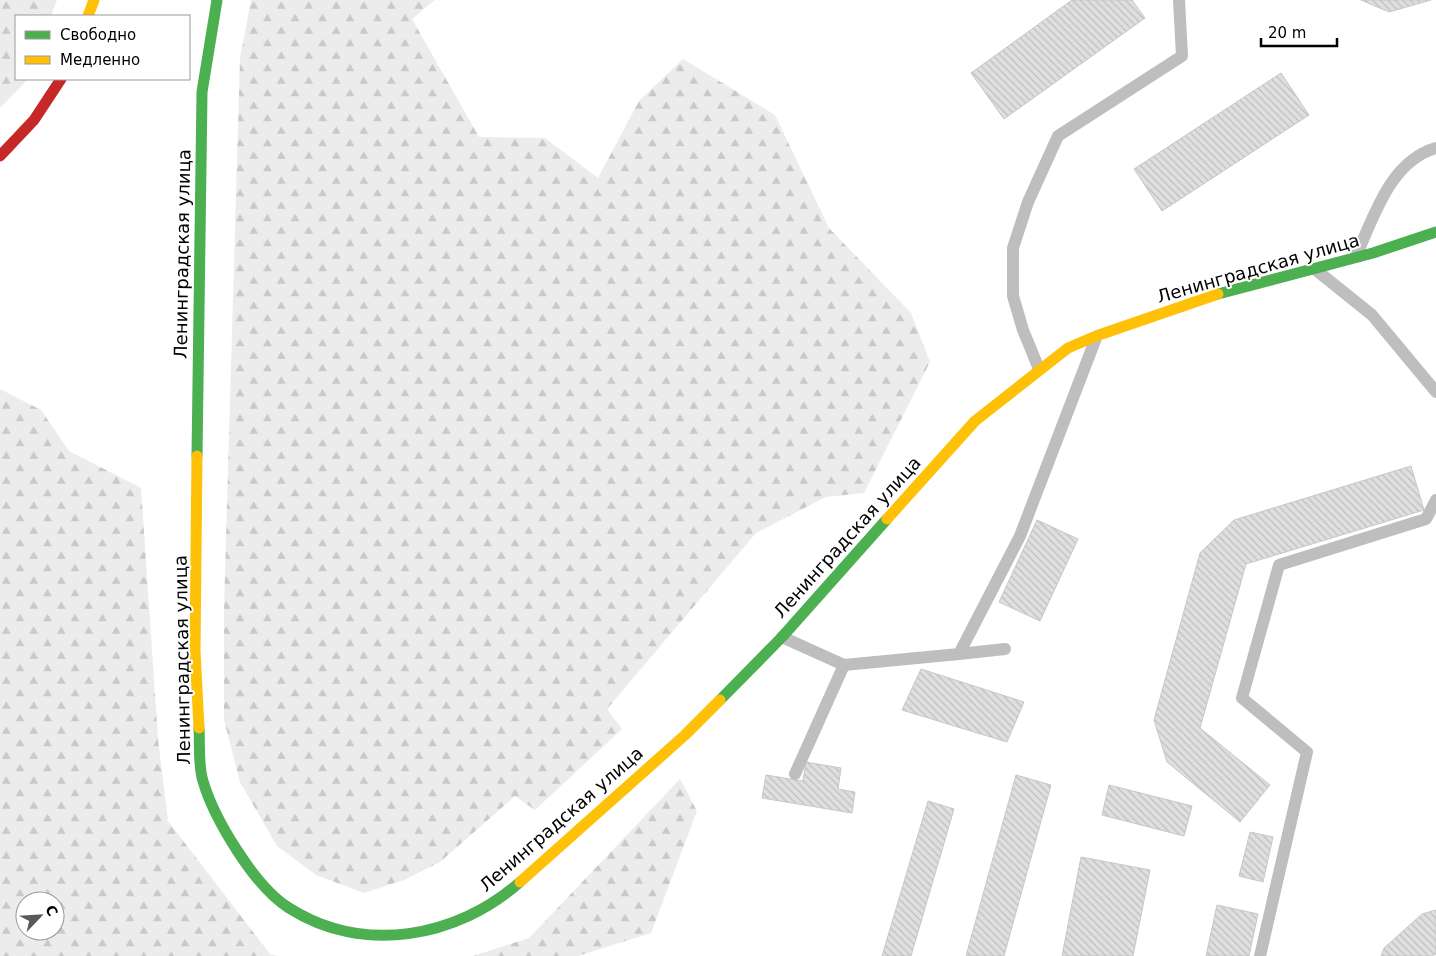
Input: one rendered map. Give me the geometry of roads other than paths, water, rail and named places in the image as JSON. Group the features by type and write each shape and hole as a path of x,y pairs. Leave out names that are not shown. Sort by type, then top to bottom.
{"street":[{"path":"88,15 94,0"},
{"name":"Ленинградская улица","path":"217,0 212,20 202,92 196,661 202,780 222,828 264,885 288,908 332,930 374,935 419,934 471,916 500,900 685,735 782,637 975,421 1039,368 1068,348 1096,336 1214,295 1356,258 1436,232"},
{"path":"0,156 20,136 51,97 60,80"}],"lane":[{"path":"1039,368 1023,330 1013,296 1013,248 1028,202 1058,136 1182,56 1178,0"},
{"path":"1356,258 1391,182 1422,152 1436,148"},
{"path":"1314,269 1372,315 1436,392"},
{"path":"959,654 1020,536 1096,336"},
{"path":"1260,956 1307,752 1242,698 1278,565 1426,520 1436,500"},
{"path":"782,637 844,665 1005,648"},
{"path":"795,774 844,665"}]}
